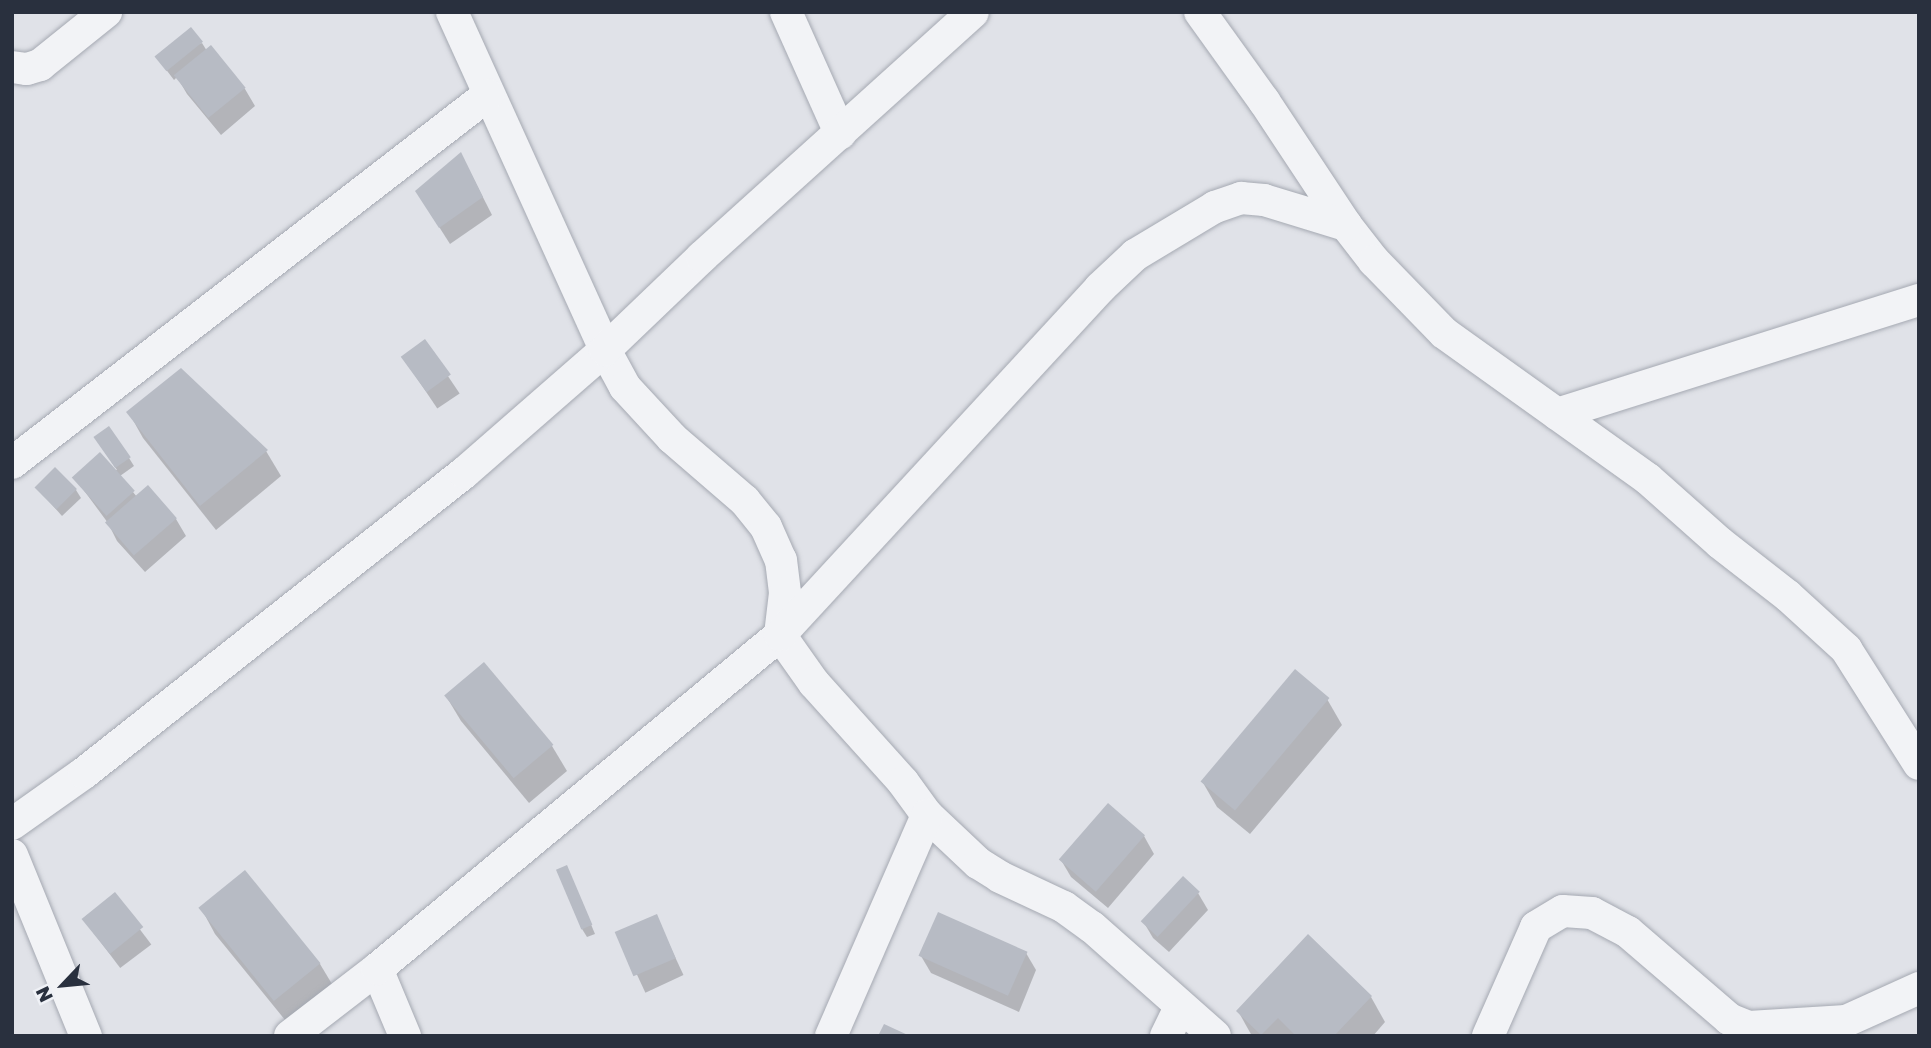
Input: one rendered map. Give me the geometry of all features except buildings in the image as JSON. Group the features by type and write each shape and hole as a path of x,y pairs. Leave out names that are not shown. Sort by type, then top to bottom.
{"street":[{"path":"12,67 27,69 40,65 106,12"},
{"path":"452,12 605,351 632,398 672,438 746,501 766,527 781,560 783,582 780,635 814,683 903,782 927,815 978,863 1064,907 1101,933 1215,1036"},
{"path":"786,12 840,133"},
{"path":"12,824 84,773 464,473 605,351 702,257 973,12"},
{"path":"1200,12 1264,101 1346,225 1374,261 1444,333 1648,479 1720,543 1788,596 1846,649 1919,764"},
{"path":"12,463 488,95"},
{"path":"290,1036 377,969 780,635 1100,288 1135,255 1215,207 1241,198 1286,205 1346,225"},
{"path":"1557,414 1919,300"},
{"path":"831,1036 927,815"},
{"path":"12,855 86,1036"},
{"path":"1488,1036 1536,927 1563,911 1592,913 1628,932 1738,1024 1749,1027 1842,1028 1919,988"},
{"path":"377,969 405,1036"},
{"path":"1166,1036 1180,1007"}]}
